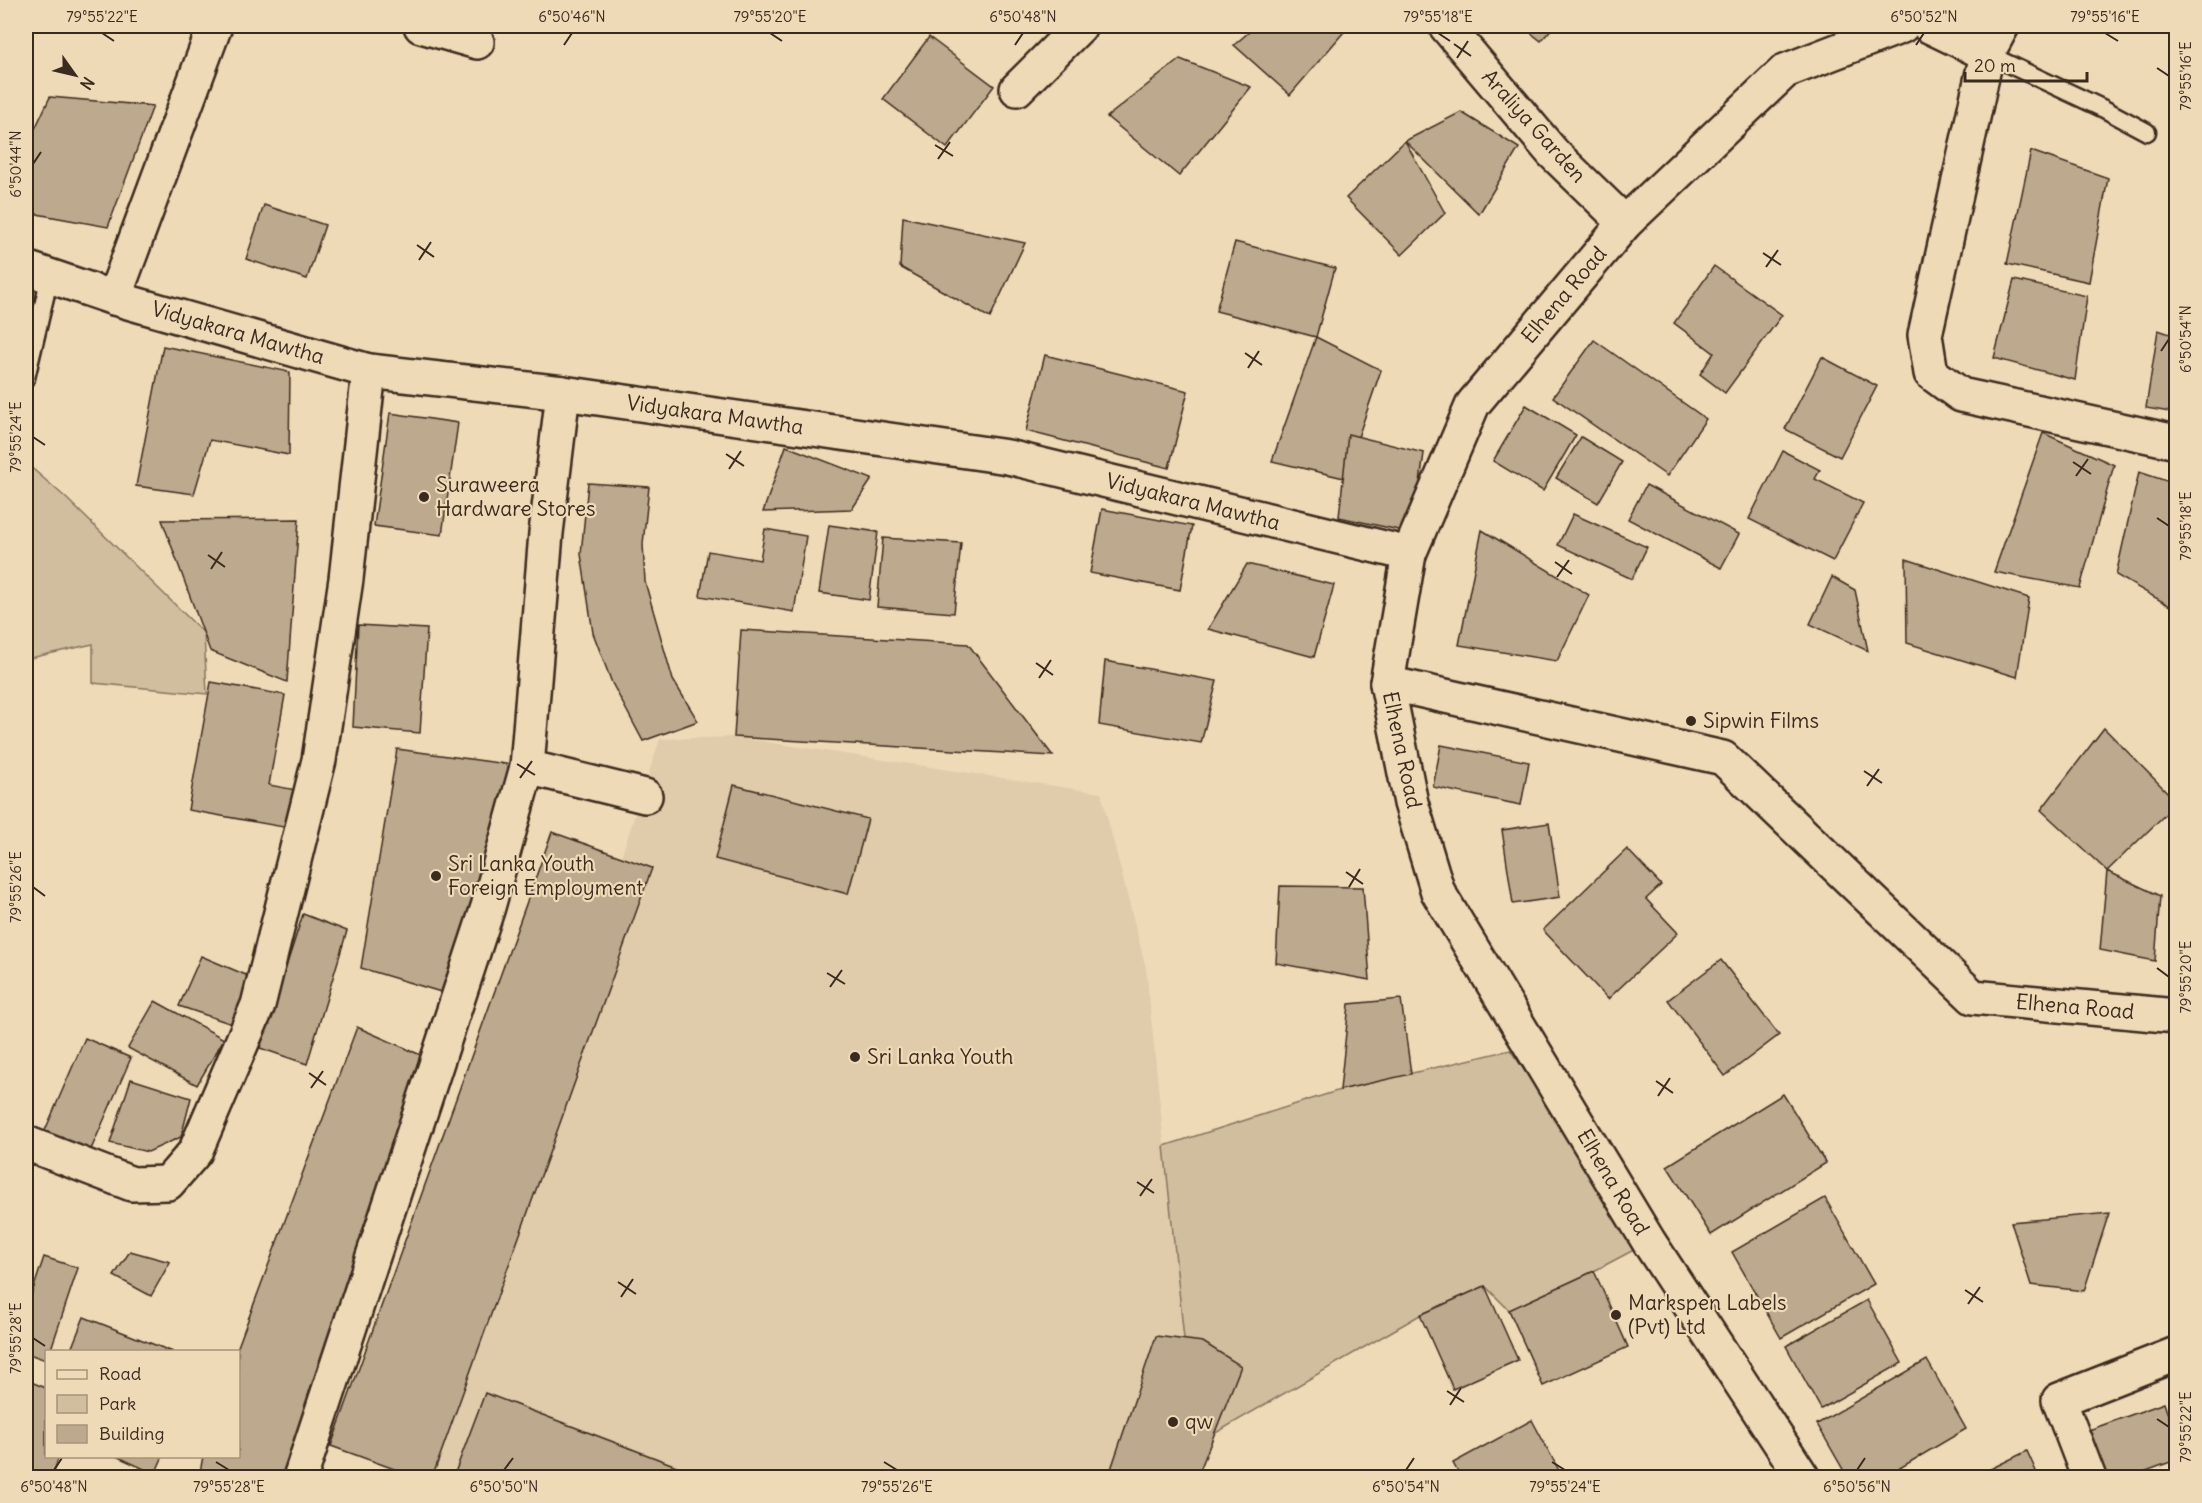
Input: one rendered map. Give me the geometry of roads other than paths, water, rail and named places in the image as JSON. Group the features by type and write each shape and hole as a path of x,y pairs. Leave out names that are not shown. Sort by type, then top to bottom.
{"street":[{"path":"114,297 215,26"},
{"path":"421,26 477,42"},
{"path":"1017,89 1080,26"},
{"name":"Araliya Garden","path":"1446,26 1553,153 1625,223"},
{"name":"Elhena Road","path":"1803,1478 1649,1242 1438,892 1411,803 1387,683 1409,554 1473,404 1625,223 1785,71 1902,26"},
{"path":"1929,26 1994,40 1924,335 1931,373 1961,395 2176,442"},
{"name":"Vidyakara Mawtha","path":"38,272 114,297 369,370 563,393 1008,457 1409,554"},
{"path":"26,1143 132,1184 168,1183 195,1152 258,1005 319,760 346,579 369,370"},
{"path":"300,1478 488,907 527,767 546,533 563,393"},
{"name":"Elhena Road","path":"1387,683 1723,758 1972,997 2176,1016"},
{"path":"527,767 645,796"},
{"path":"2089,1478 2059,1400 2176,1354"}],"lane":[{"path":"1994,40 2104,109 2147,132"},
{"path":"26,378 38,272"}],"place":[{"name":"Suraweera Hardware Stores","path":"424,497"},
{"name":"Sipwin Films","path":"1691,721"},
{"name":"Sri Lanka Youth Foreign Employment","path":"436,876"},
{"name":"Sri Lanka Youth","path":"855,1057"},
{"name":"Markspen Labels (Pvt) Ltd","path":"1616,1315"},
{"name":"qw","path":"1173,1422"}]}
